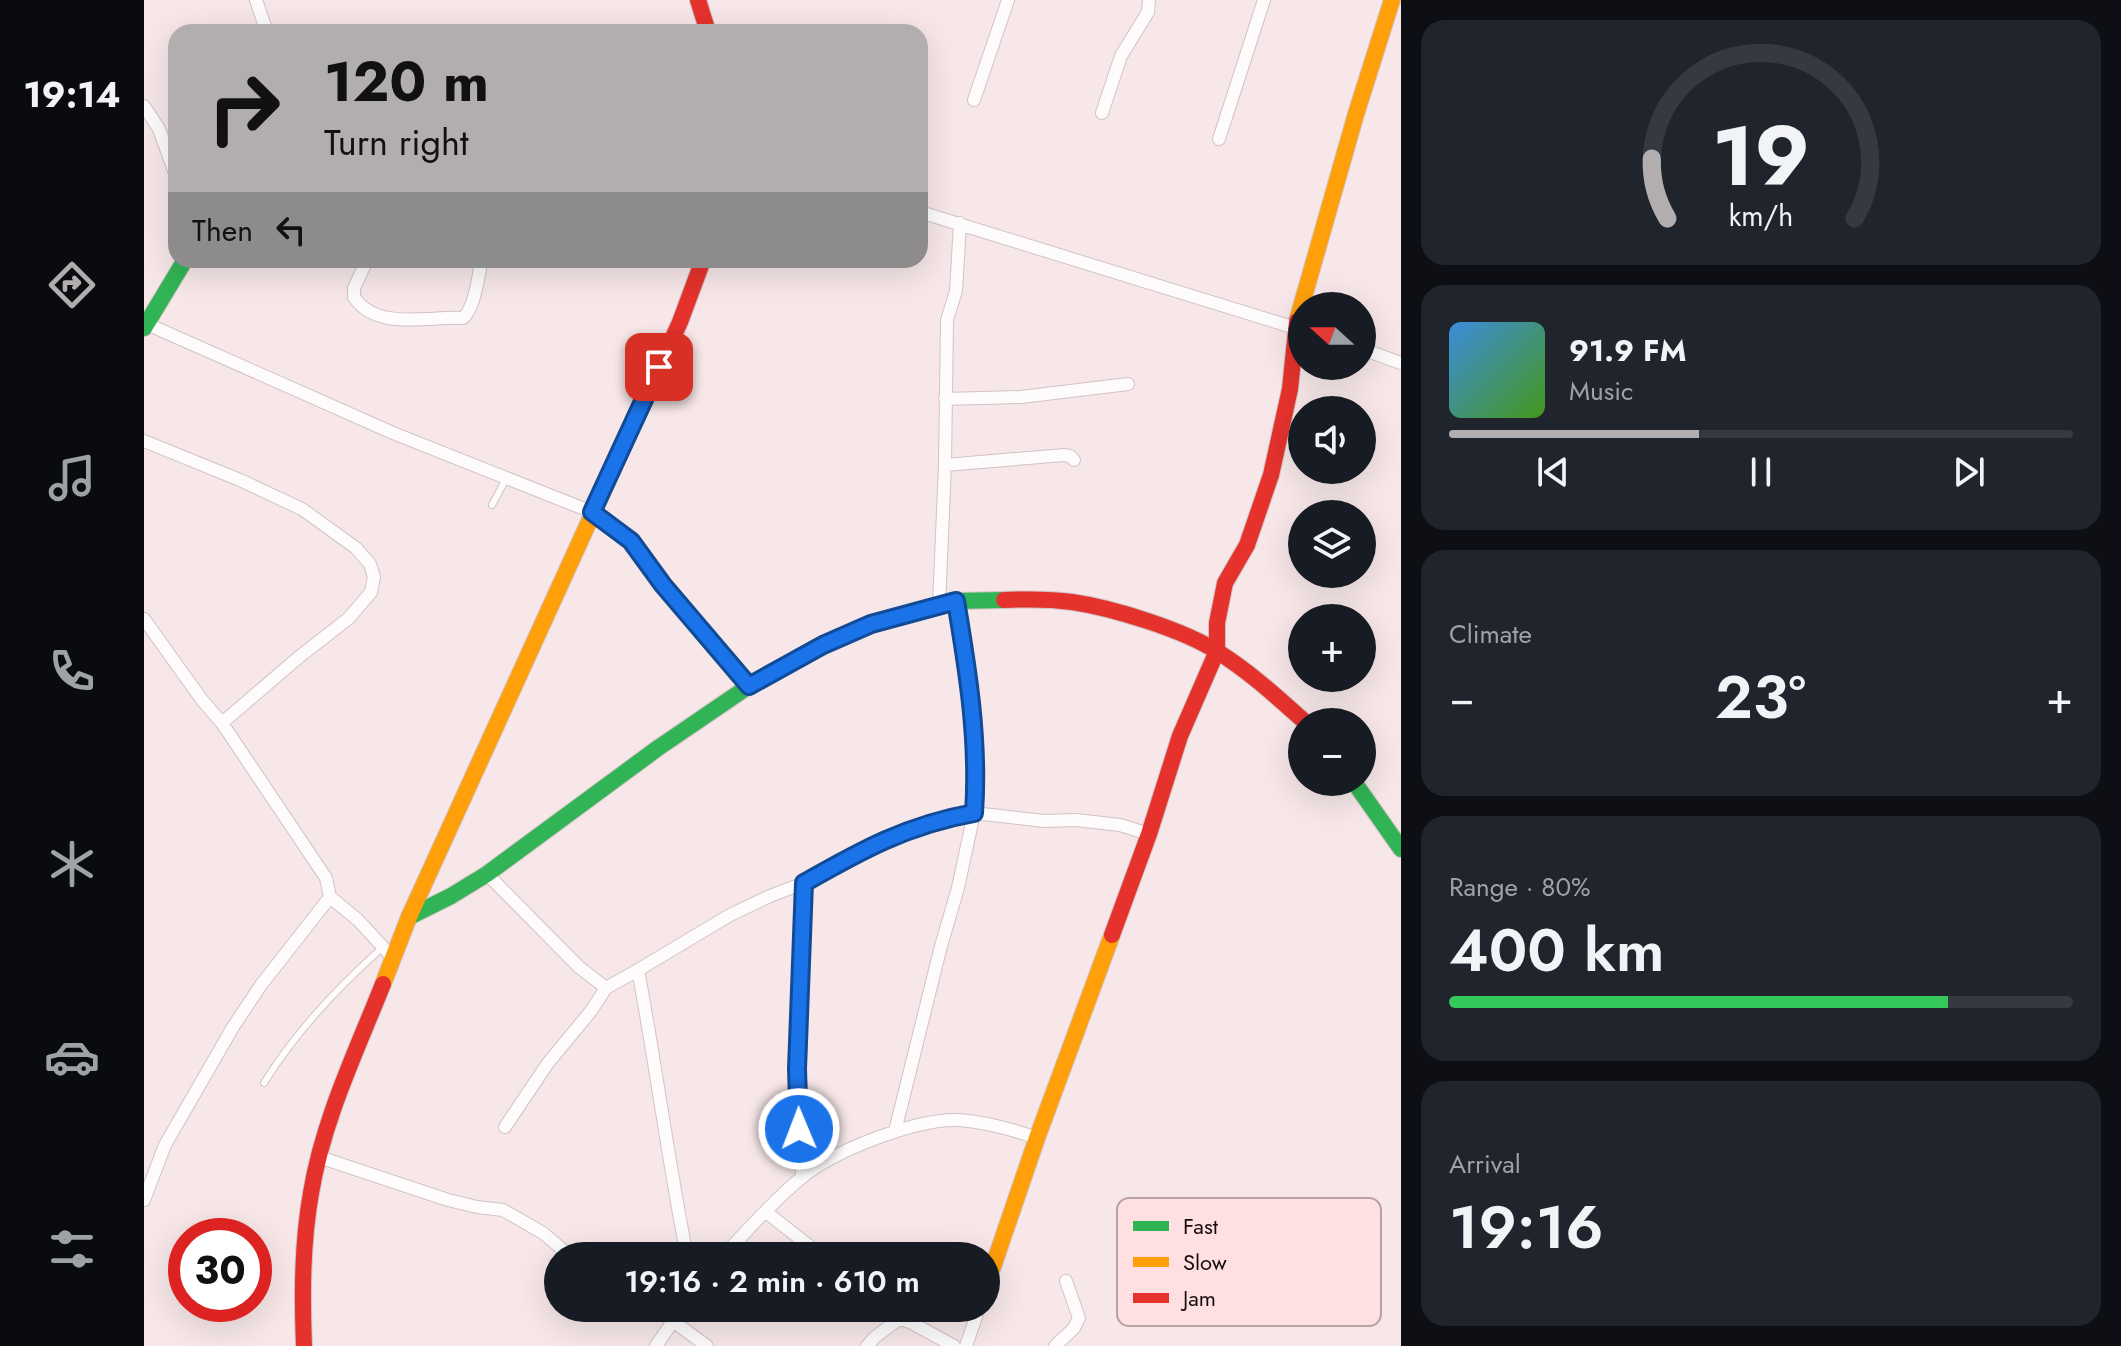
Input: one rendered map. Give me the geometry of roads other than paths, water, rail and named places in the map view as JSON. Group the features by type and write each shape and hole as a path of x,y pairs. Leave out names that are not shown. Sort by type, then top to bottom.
{"main road":[{"path":"698,0 706,24"},
{"path":"1308,292 1356,114 1392,0"},
{"path":"145,326 180,268"},
{"path":"304,1346 302,1288 311,1191 334,1108 388,953 409,917 680,322 700,268"},
{"path":"1000,1246 1149,834 1180,736 1217,651 1217,623 1225,583 1247,545 1271,475 1291,380"},
{"path":"409,917 487,874 658,748 749,686 823,645 871,624 948,603 1027,599 1073,602 1136,618 1177,632 1217,651 1289,708"},
{"path":"1364,796 1401,849"}],"street":[{"path":"256,0 264,24"},
{"path":"974,100 1008,0"},
{"path":"1102,113 1121,56 1148,12 1149,0"},
{"path":"1219,139 1264,0"},
{"path":"144,106 159,129 168,154"},
{"path":"928,214 1288,326"},
{"path":"895,1131 958,888 976,794 973,704 948,603 945,465 947,320 956,291 960,223"},
{"path":"363,268 354,288 358,304 377,315 415,320 428,317 463,318 467,315 480,268"},
{"path":"145,326 393,433 592,512 631,541 663,585 749,686"},
{"path":"1376,354 1401,363"},
{"path":"945,399 1021,397 1128,384"},
{"path":"144,441 302,509 356,548 370,564 374,577 371,592 349,618 222,723"},
{"path":"945,465 1064,455 1074,460"},
{"path":"144,619 280,803 326,878 330,897 358,920 388,953"},
{"path":"505,1127 548,1063 606,988 730,915 804,883 875,843 946,818 974,813 1044,821 1098,821 1149,834"},
{"path":"487,874 579,967 606,988"},
{"path":"802,1177 797,1069 804,883"},
{"path":"144,1200 165,1145 233,1027 261,985 330,897"},
{"path":"638,970 684,1242"},
{"path":"737,1242 802,1177 849,1151 895,1131 956,1120 986,1124 1037,1138"},
{"path":"319,1157 448,1200 503,1210 554,1242"},
{"path":"766,1212 804,1242"},
{"path":"1055,1346 1074,1328 1079,1318 1066,1281"},
{"path":"656,1346 672,1322"},
{"path":"676,1322 707,1346"},
{"path":"867,1346 895,1322"},
{"path":"910,1322 954,1346"},
{"path":"966,1346 974,1322"}],"lane":[{"path":"492,505 506,479"},
{"path":"264,1083 351,975 388,953"}]}
